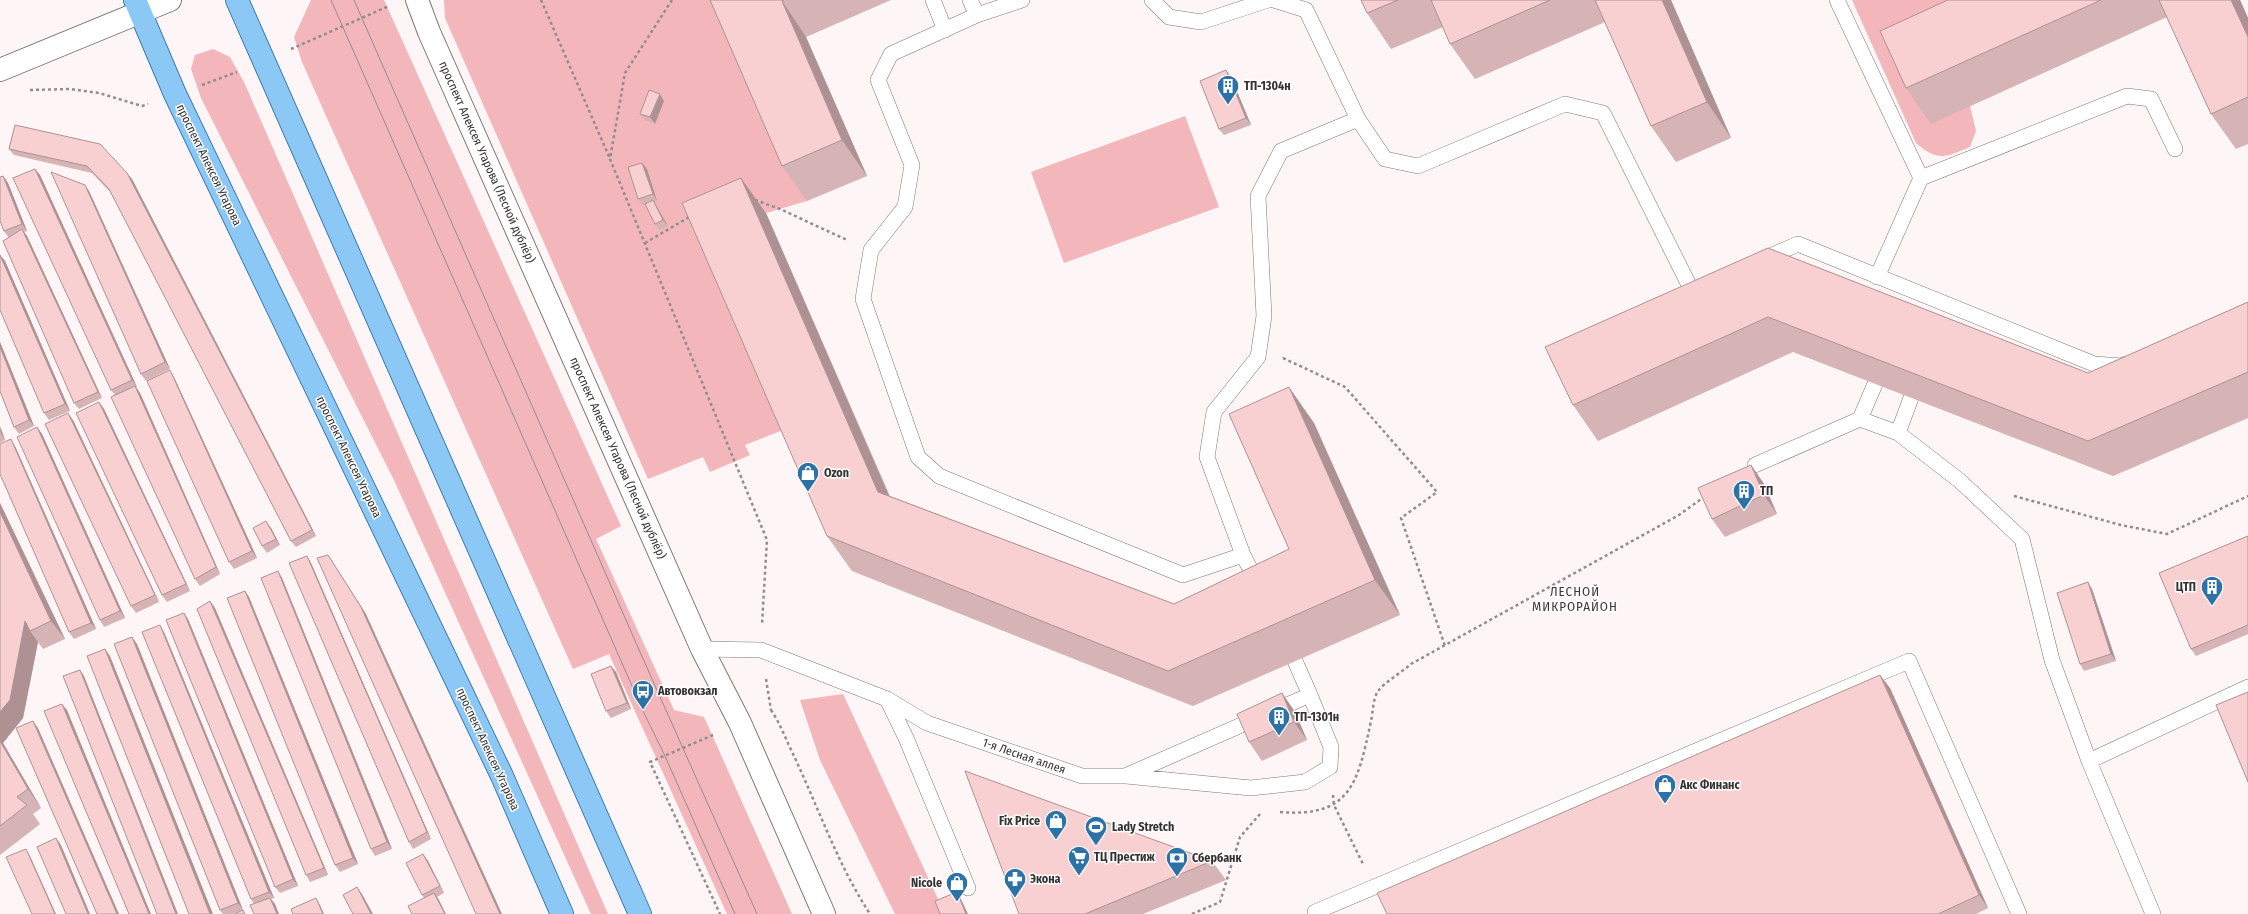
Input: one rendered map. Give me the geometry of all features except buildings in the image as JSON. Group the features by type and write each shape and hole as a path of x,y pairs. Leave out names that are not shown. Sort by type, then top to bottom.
{"main road":[{"path":"237,0 263,62 640,914"},
{"name":"проспект Алексея Угарова","path":"137,6 176,94 502,776 562,914"}],"street":[{"path":"0,70 137,6 170,0"},
{"name":"проспект Алексея Угарова (Лесной дублёр)","path":"417,0 429,32 702,649 740,723 824,914"}],"lane":[{"path":"933,0 944,30"},
{"path":"970,0 977,15"},
{"path":"1022,0 977,15 891,54 878,80 912,165 905,207 871,250 862,298 918,457 939,476 1183,575 1243,555"},
{"path":"1152,0 1169,17 1202,22 1268,0"},
{"path":"1274,0 1306,10 1358,119 1385,159 1418,166 1565,104 1603,113 1691,289"},
{"path":"1837,0 1920,178"},
{"path":"1877,277 1920,178 2127,96 2151,99 2175,149"},
{"path":"1265,598 1243,555 1207,457 1214,412 1258,357 1264,316 1258,196 1281,151 1358,119"},
{"path":"1748,265 1798,244 1877,277 1908,298 2094,364 2122,366 2136,359"},
{"path":"1676,296 1705,283"},
{"path":"1755,465 1860,419 1875,384"},
{"path":"1898,433 1911,398"},
{"path":"1860,419 1898,433 1960,481 2022,540 2052,660 2089,761 2153,914"},
{"name":"1-я Лесная аллея","path":"702,649 761,650 887,699 927,723 1082,776 1125,776 1310,695"},
{"path":"1125,776 1251,788 1305,782 1330,767 1331,747 1295,661"},
{"path":"1315,912 1909,661 2020,914"},
{"path":"2089,761 2248,687"},
{"path":"887,699 906,738 968,888"}],"path":[{"path":"541,0 610,159 767,540 761,650 772,710"},
{"path":"610,159 625,73 672,0"},
{"path":"24,91 77,90 99,93 142,106 263,62 395,3"},
{"path":"749,198 780,209 828,233 871,250"},
{"path":"644,243 699,214"},
{"path":"1258,357 1280,356 1345,387 1437,492 1401,518 1445,646"},
{"path":"2006,493 2122,525 2167,534 2248,496"},
{"path":"1276,812 1303,814 1334,805 1352,788 1363,760 1377,692 1411,664 1679,515 1708,494"},
{"path":"804,777 832,843 857,894 870,914"},
{"path":"1334,805 1366,871"},
{"path":"1192,914 1220,902 1240,838 1262,811"},
{"path":"676,819 720,914"}],"shaded area":[{"path":"311,0 384,0 621,526 596,539 674,710 704,717 792,914 727,914 609,654 573,669 302,62 294,37"},
{"path":"444,0 734,0 722,5 807,201 766,213 788,428 745,445 750,455 710,472 703,457 648,479 445,18"},
{"path":"1852,0 2052,0 1970,106 1976,131 1970,147 1942,156 1930,153 1916,143"},
{"path":"213,49 230,57 244,82 608,914 591,914 394,480 201,98 191,69 195,55"},
{"path":"1185,116 1219,207 1064,263 1031,172"},
{"path":"843,694 945,914 895,914 820,760 800,700"}],"tram line":[{"path":"331,0 643,711 665,756 735,914"},
{"path":"354,0 640,652 757,914"}],"place":[{"name":"ТП-1304н","path":"1228,106"},
{"name":"Ozon","path":"808,492"},
{"name":"ТП","path":"1744,510"},
{"name":"ЦТП","path":"2212,606"},
{"name":"Автовокзал","path":"643,710"},
{"name":"ТП-1301н","path":"1279,736"},
{"name":"Акс Финанс","path":"1665,804"},
{"name":"Fix Price","path":"1056,840"},
{"name":"Lady Stretch","path":"1096,846"},
{"name":"ТЦ Престиж","path":"1079,876"},
{"name":"Сбербанк","path":"1177,878"},
{"name":"Экона","path":"1015,898"},
{"name":"Nicole","path":"957,902"}],"district":[{"name":"ЛЕСНОЙ МИКРОРАЙОН","path":"1575,598"}]}
